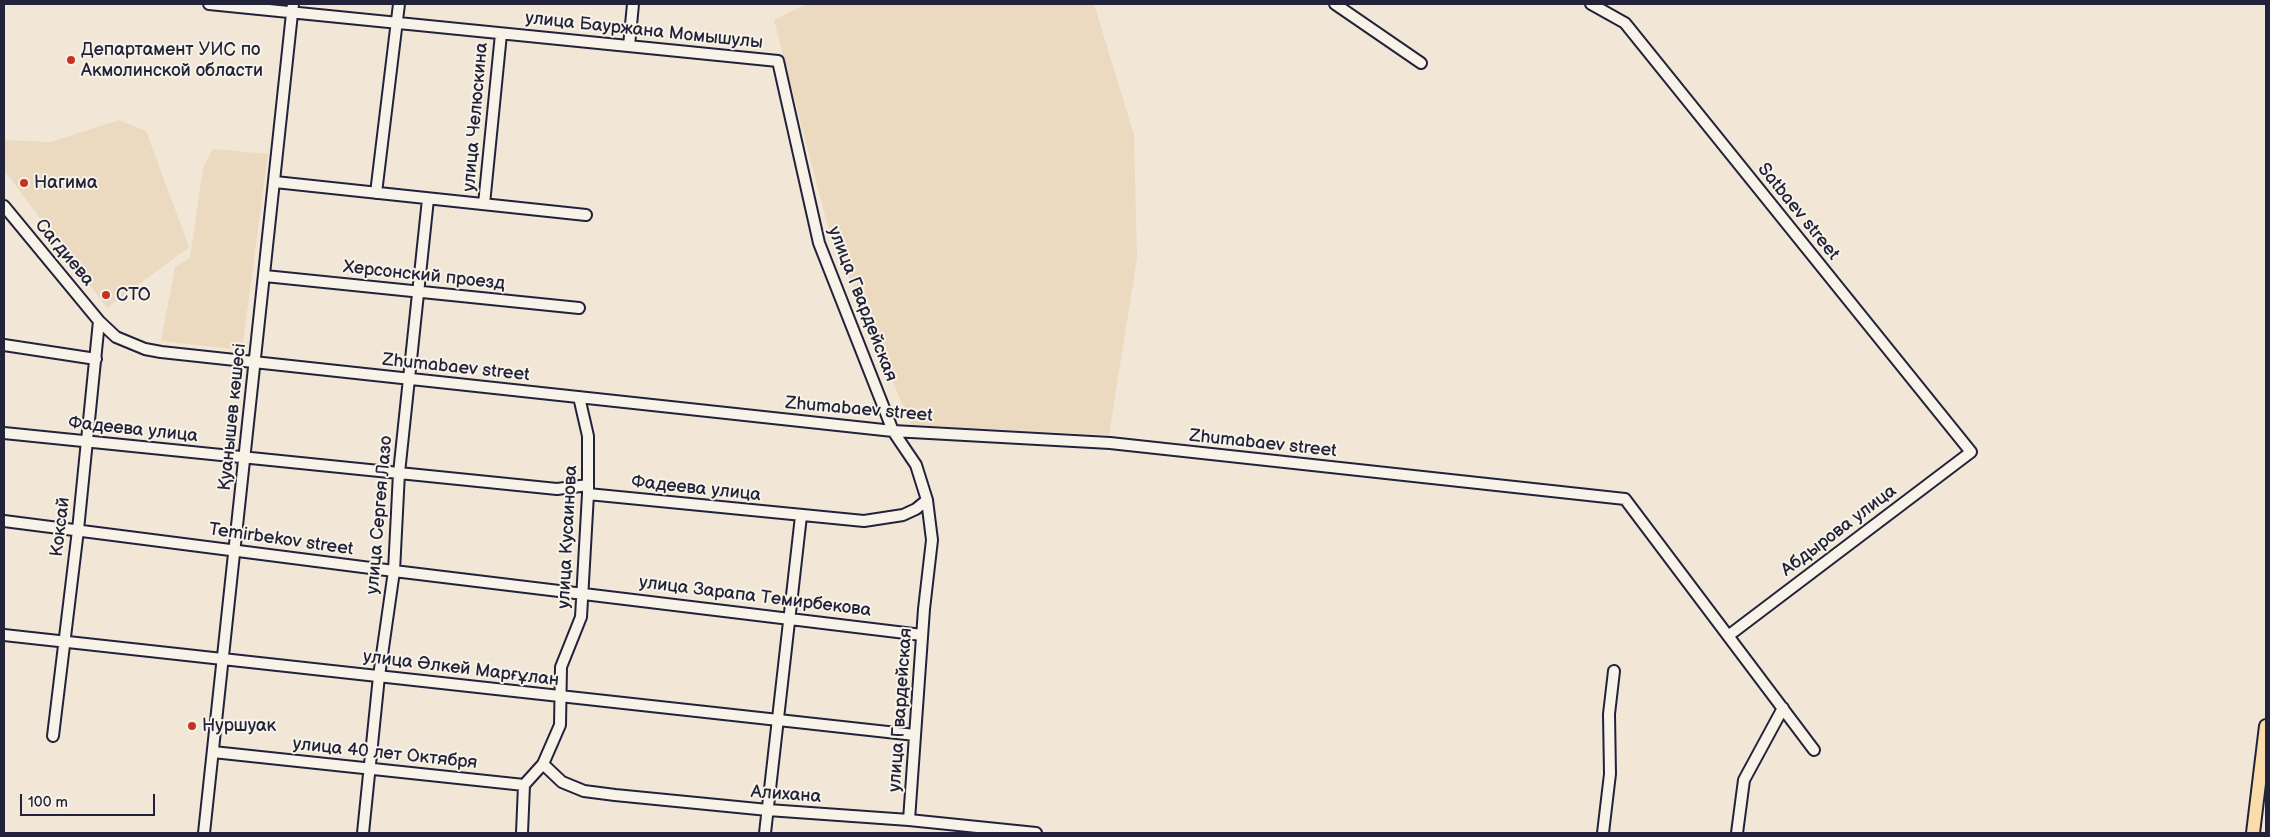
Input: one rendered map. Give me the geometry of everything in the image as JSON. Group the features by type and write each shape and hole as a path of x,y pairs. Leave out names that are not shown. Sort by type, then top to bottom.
{"main road":[{"path":"2253,833 2266,726"}],"street":[{"name":"улица Бауржана Момышулы","path":"209,4 293,8 397,23 778,61"},
{"path":"376,193 399,4"},
{"path":"629,46 633,4"},
{"path":"1335,4 1421,64"},
{"name":"Satbaev street","path":"1591,4 1625,22 1970,452"},
{"name":"Қуанышев көшесі","path":"204,833 293,8"},
{"name":"улица Челюскина","path":"484,204 501,34"},
{"name":"улица Гвардейская","path":"778,61 819,243 893,431 916,465 927,500 932,540 922,635 909,820"},
{"path":"275,182 586,215"},
{"name":"улица Сергея Лазо","path":"363,833 379,676 394,571 399,473 428,199"},
{"name":"Сагдиева","path":"4,206 100,321"},
{"name":"Херсонский проезд","path":"265,276 579,308"},
{"name":"Zhumabaev street","path":"100,321 116,337 145,349 254,362 893,431 1110,443 1625,499 1728,636"},
{"name":"Коксай","path":"53,736 78,530 100,321"},
{"path":"4,345 96,360"},
{"name":"улица Кусаинова","path":"524,785 543,764 560,725 561,667 581,616 588,489 588,436 579,397"},
{"name":"Фадеева улица","path":"4,433 557,489 588,489 802,516 864,521 903,515 916,509 927,500"},
{"name":"Абдырова улица","path":"1728,636 1970,452"},
{"path":"765,833 802,516"},
{"name":"Temirbekov street","path":"4,522 583,593"},
{"name":"улица Зарапа Темирбекова","path":"583,593 922,635"},
{"name":"улица Әлкей Марғұлан","path":"4,635 64,640 560,697 779,718 915,735"},
{"path":"1728,636 1814,750"},
{"path":"1603,833 1610,774 1609,714 1614,671"},
{"path":"1737,833 1744,780 1783,708"},
{"name":"улица 40 лет Октября","path":"213,752 524,785"},
{"name":"Алихана","path":"543,764 562,782 584,791 768,810 909,820 1036,833"},
{"path":"522,833 524,785"}],"shaded area":[{"path":"806,4 1094,4 1134,135 1137,258 1109,435 911,425 828,227 774,20"},
{"path":"119,120 146,131 189,247 107,308 4,170 4,140 51,142"},
{"path":"213,149 268,154 242,350 161,341 175,267 190,258 203,168"}],"place":[{"name":"Департамент УИС по Акмолинской области","path":"71,60"},
{"name":"Нагима","path":"24,183"},
{"name":"СТО","path":"106,295"},
{"name":"Нуршуак","path":"192,726"}]}
